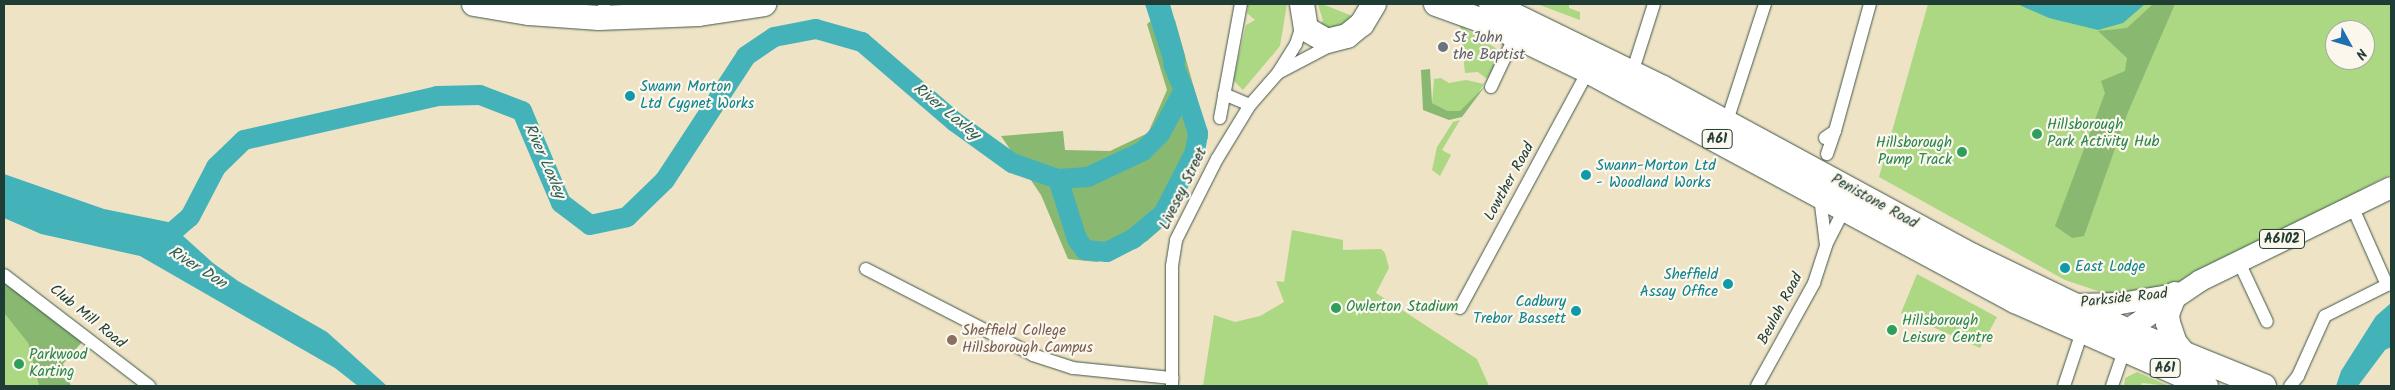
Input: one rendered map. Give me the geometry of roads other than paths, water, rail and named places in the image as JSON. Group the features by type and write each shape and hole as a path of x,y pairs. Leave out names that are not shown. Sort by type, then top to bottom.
{"highway":[{"path":"474,4 529,13 599,18 699,14 764,4"},
{"path":"600,4 672,4"},
{"path":"1302,13 1306,29 1319,39 1342,39 1362,24 1374,4"},
{"name":"Penistone Road","path":"1439,4 1516,36 1588,71 1826,176"},
{"name":"Penistone Road","path":"1491,4 1727,121 1973,256 2073,304 2125,340 2206,386"},
{"path":"1826,176 1844,210"},
{"name":"Penistone Road","path":"1844,210 1938,262 2091,336"},
{"path":"2175,294 2167,314 2168,323 2175,343 2184,354"},
{"path":"2091,336 2125,340"},
{"name":"Penistone Road","path":"2125,340 2184,354 2218,378 2264,386"}],"main road":[{"name":"Parkside Road","path":"2125,340 2175,294 2238,260 2391,187"},
{"name":"Parkside Road","path":"2073,304 2120,303 2175,294"}],"street":[{"path":"1220,118 1241,4"},
{"path":"1632,73 1654,4"},
{"path":"1727,121 1765,4"},
{"path":"1826,176 1830,134 1870,4"},
{"name":"Livesey Street","path":"1172,382 1172,266 1176,240 1207,176 1250,105 1278,73 1296,44 1302,13"},
{"path":"1491,87 1516,36"},
{"name":"Livesey Street","path":"1278,73 1342,39"},
{"name":"Lowther Road","path":"1460,308 1588,71"},
{"path":"1224,94 1250,105"},
{"name":"Beulah Road","path":"1826,176 1826,245"},
{"path":"2290,386 2298,376 2325,316 2387,284 2352,206"},
{"name":"Beulah Road","path":"1758,386 1814,283 1826,245 1844,210"},
{"path":"2238,260 2267,322"},
{"path":"866,269 1033,355 1072,368 1172,382"},
{"name":"Club Mill Road","path":"4,275 149,386"},
{"path":"2064,386 2091,336"},
{"path":"2112,386 2125,340"}],"water":[{"path":"1145,4 1170,4 1185,56 1184,90 1169,79"},
{"path":"2017,4 2145,4 2123,23 2098,30 2049,18"},
{"name":"River Don","path":"4,174 104,209 183,225 187,228 182,235 213,263 238,281 327,332 387,386 358,386 335,368 140,256 41,234 4,218"},
{"path":"2391,303 2391,347 2385,350 2358,386 2336,386 2341,371 2376,316"}],"waterway":[{"name":"River Loxley","path":"162,241 190,217 216,167 244,140 437,96 480,95 522,111 561,203 590,225 627,217 665,180 746,56 774,37 816,29 862,42 955,122 1012,163 1058,179 1088,177 1143,151 1160,134 1184,90 1173,64"},
{"name":"River Loxley","path":"1058,179 1077,239 1085,250 1107,252 1133,239 1163,214 1195,152 1198,133 1184,90"}],"place":[{"name":"St John the Baptist","path":"1443,47"},
{"name":"Swann Morton Ltd Cygnet Works","path":"630,96"},
{"name":"Hillsborough Park Activity Hub","path":"2037,134"},
{"name":"Hillsborough Pump Track","path":"1962,152"},
{"name":"Swann-Morton Ltd - Woodland Works","path":"1586,175"},
{"name":"East Lodge","path":"2065,268"},
{"name":"Sheffield Assay Office","path":"1728,284"},
{"name":"Owlerton Stadium","path":"1336,308"},
{"name":"Cadbury Trebor Bassett","path":"1576,311"},
{"name":"Hillsborough Leisure Centre","path":"1892,330"},
{"name":"Sheffield College Hillsborough Campus","path":"952,340"},
{"name":"Parkwood Karting","path":"19,364"}]}
